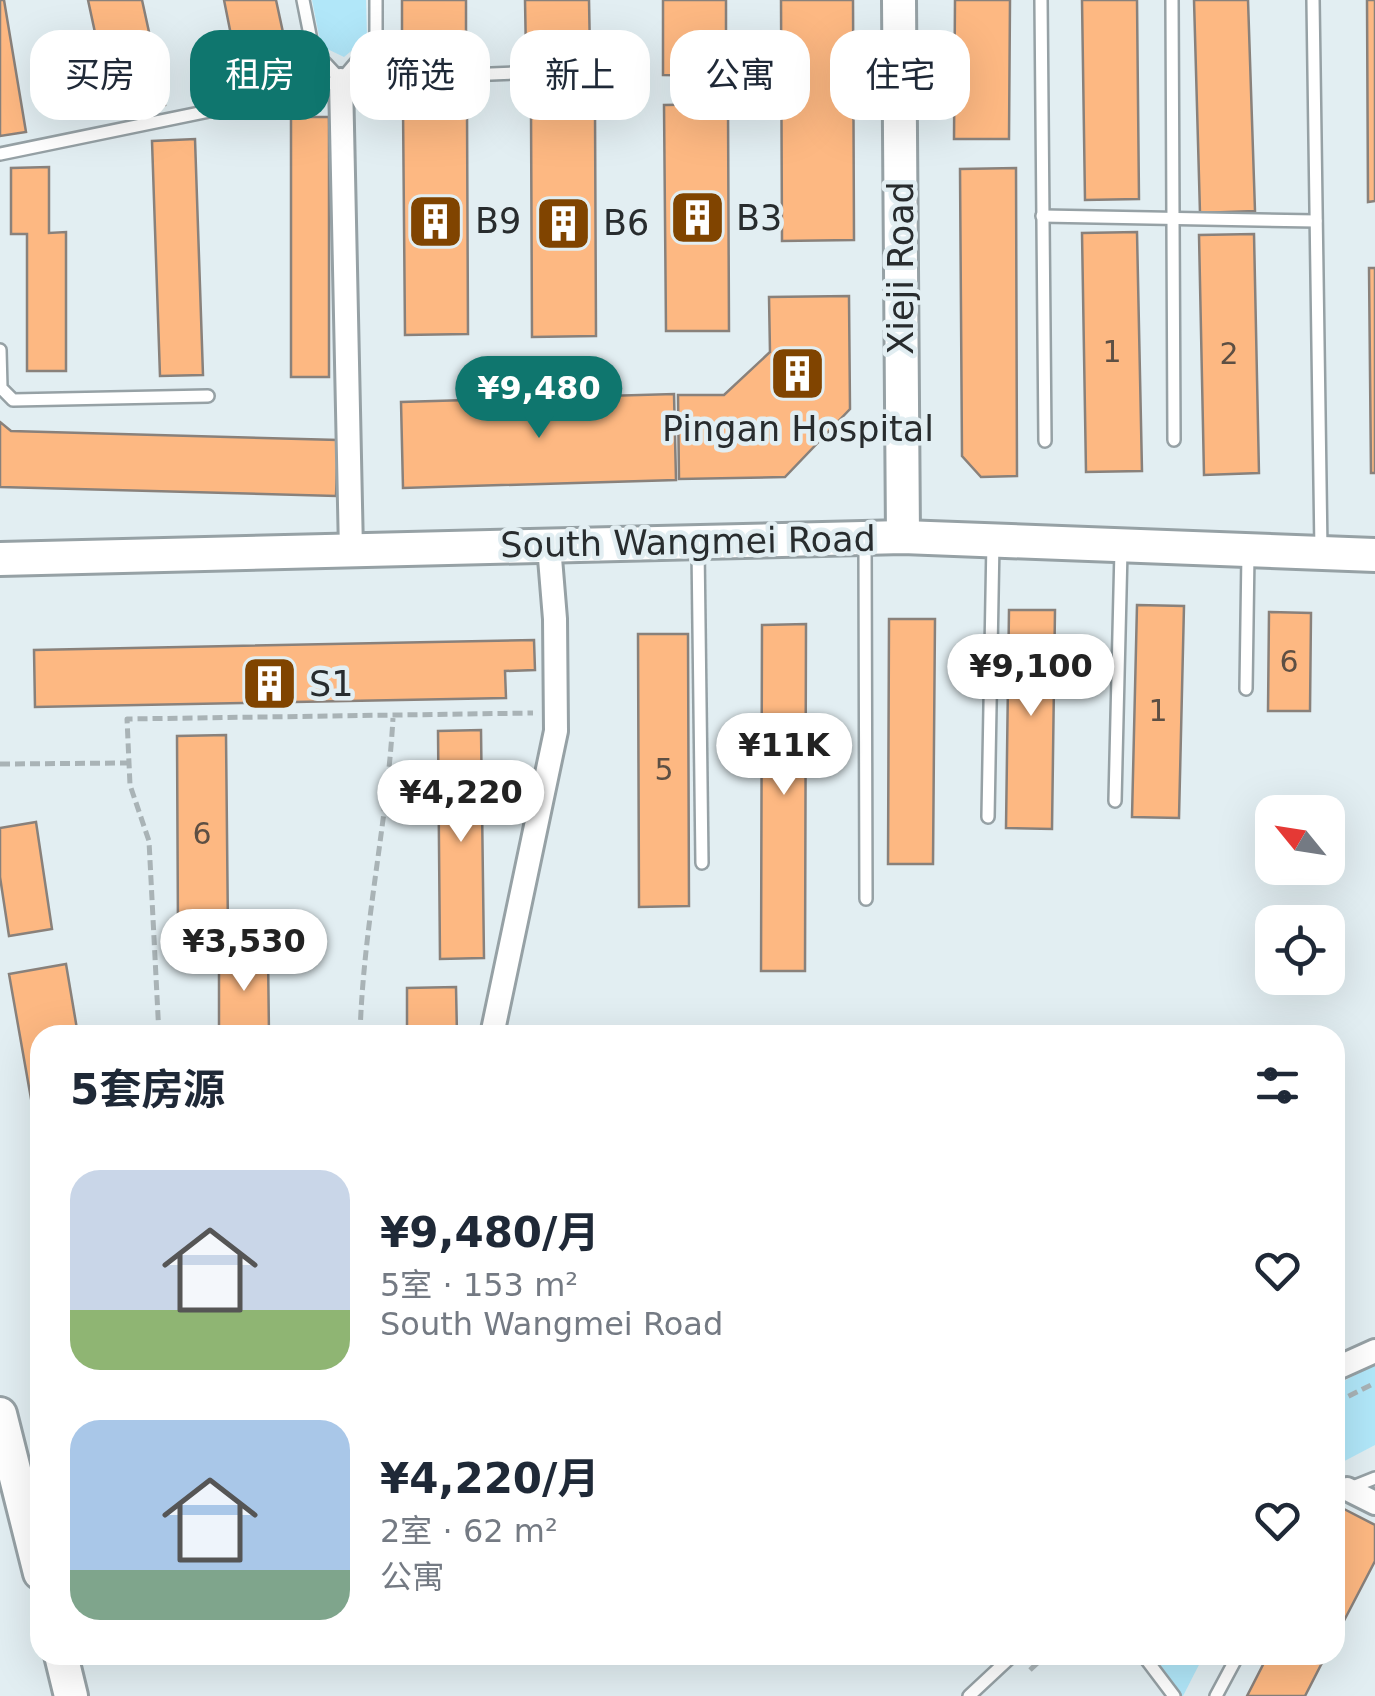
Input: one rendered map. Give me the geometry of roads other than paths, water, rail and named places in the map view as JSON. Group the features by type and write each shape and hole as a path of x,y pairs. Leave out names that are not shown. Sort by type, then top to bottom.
{"main road":[{"name":"Xieji Road","path":"899,0 903,537"},
{"name":"South Wangmei Road","path":"0,559 903,537 1375,555"},
{"path":"0,1414 30,1531"},
{"path":"63,1665 71,1696"}],"street":[{"path":"342,80 352,550"},
{"path":"494,1025 549,767 556,712 549,546"},
{"path":"1345,1364 1375,1351"},
{"path":"1345,1492 1375,1503"}],"lane":[{"path":"303,0 312,50 342,80"},
{"path":"342,80 376,39 376,0"},
{"path":"1041,0 1045,442"},
{"path":"1172,0 1174,440"},
{"path":"1314,0 1320,553"},
{"path":"0,154 342,80 510,73"},
{"path":"1042,216 1316,221"},
{"path":"0,350 1,388 13,400 208,396"},
{"path":"865,538 866,899"},
{"path":"988,817 994,540"},
{"path":"698,542 702,862"},
{"path":"1115,801 1121,545"},
{"path":"1246,688 1248,550"},
{"path":"1345,1489 1375,1478"},
{"path":"969,1696 1003,1665"},
{"path":"1151,1665 1174,1696"},
{"path":"1216,1696 1233,1665"}],"place":[{"name":"B3","path":"697,218"},
{"name":"B9","path":"436,221"},
{"name":"B6","path":"564,223"},
{"name":"Pingan Hospital","path":"798,373"},
{"name":"S1","path":"270,684"}]}
